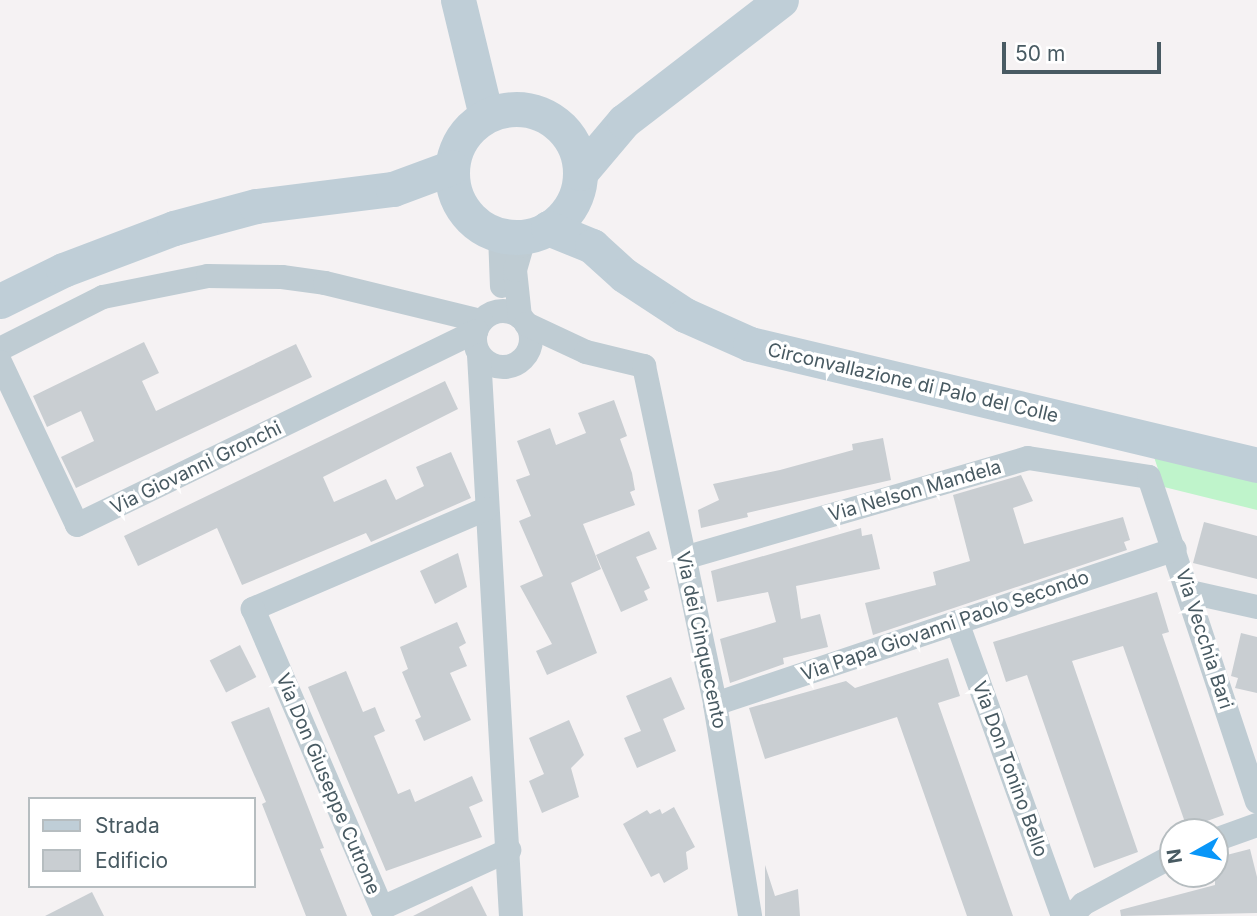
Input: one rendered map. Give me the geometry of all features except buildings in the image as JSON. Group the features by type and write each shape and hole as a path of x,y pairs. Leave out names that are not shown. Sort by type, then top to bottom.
{"main road":[{"path":"458,0 503,112"},
{"path":"541,231 624,121 781,0"},
{"path":"503,112 552,120 565,132 576,151 578,184 592,246 541,231 500,235 472,219 461,206 452,167 470,129 503,112"},
{"path":"565,132 624,121"},
{"path":"0,301 63,270 174,228 256,206 393,189 452,167"},
{"path":"393,189 461,206"},
{"name":"Circonvallazione di Palo del Colle","path":"592,246 624,275 685,315 750,344 1257,465"}],"street":[{"path":"484,408 491,388 517,363 531,341 523,320 515,270 522,246 541,231"},
{"path":"500,235 503,278 482,330 486,509 511,916"},
{"path":"0,349 103,297 208,276 282,277 325,283 482,330 523,320 586,352"},
{"path":"482,330 492,366 586,352"},
{"name":"Via Giovanni Gronchi","path":"0,362 77,525 482,330"},
{"name":"Via dei Cinquecento","path":"586,352 644,366 715,704 750,916"},
{"name":"Via Nelson Mandela","path":"684,558 1028,458 1149,477"},
{"name":"Via Vecchia Bari","path":"1149,477 1190,592 1257,802"},
{"name":"Via Don Giuseppe Cutrone","path":"486,509 253,609 382,908 509,850"},
{"name":"Via Papa Giovanni Paolo Secondo","path":"715,704 1175,550"},
{"path":"1190,592 1257,607"},
{"name":"Via Don Tonino Bello","path":"957,622 1063,916"},
{"path":"1229,835 1257,825"},
{"path":"1072,916 1083,904 1159,863"}],"green space":[{"path":"1152,451 1257,477 1257,510 1164,487"}]}
